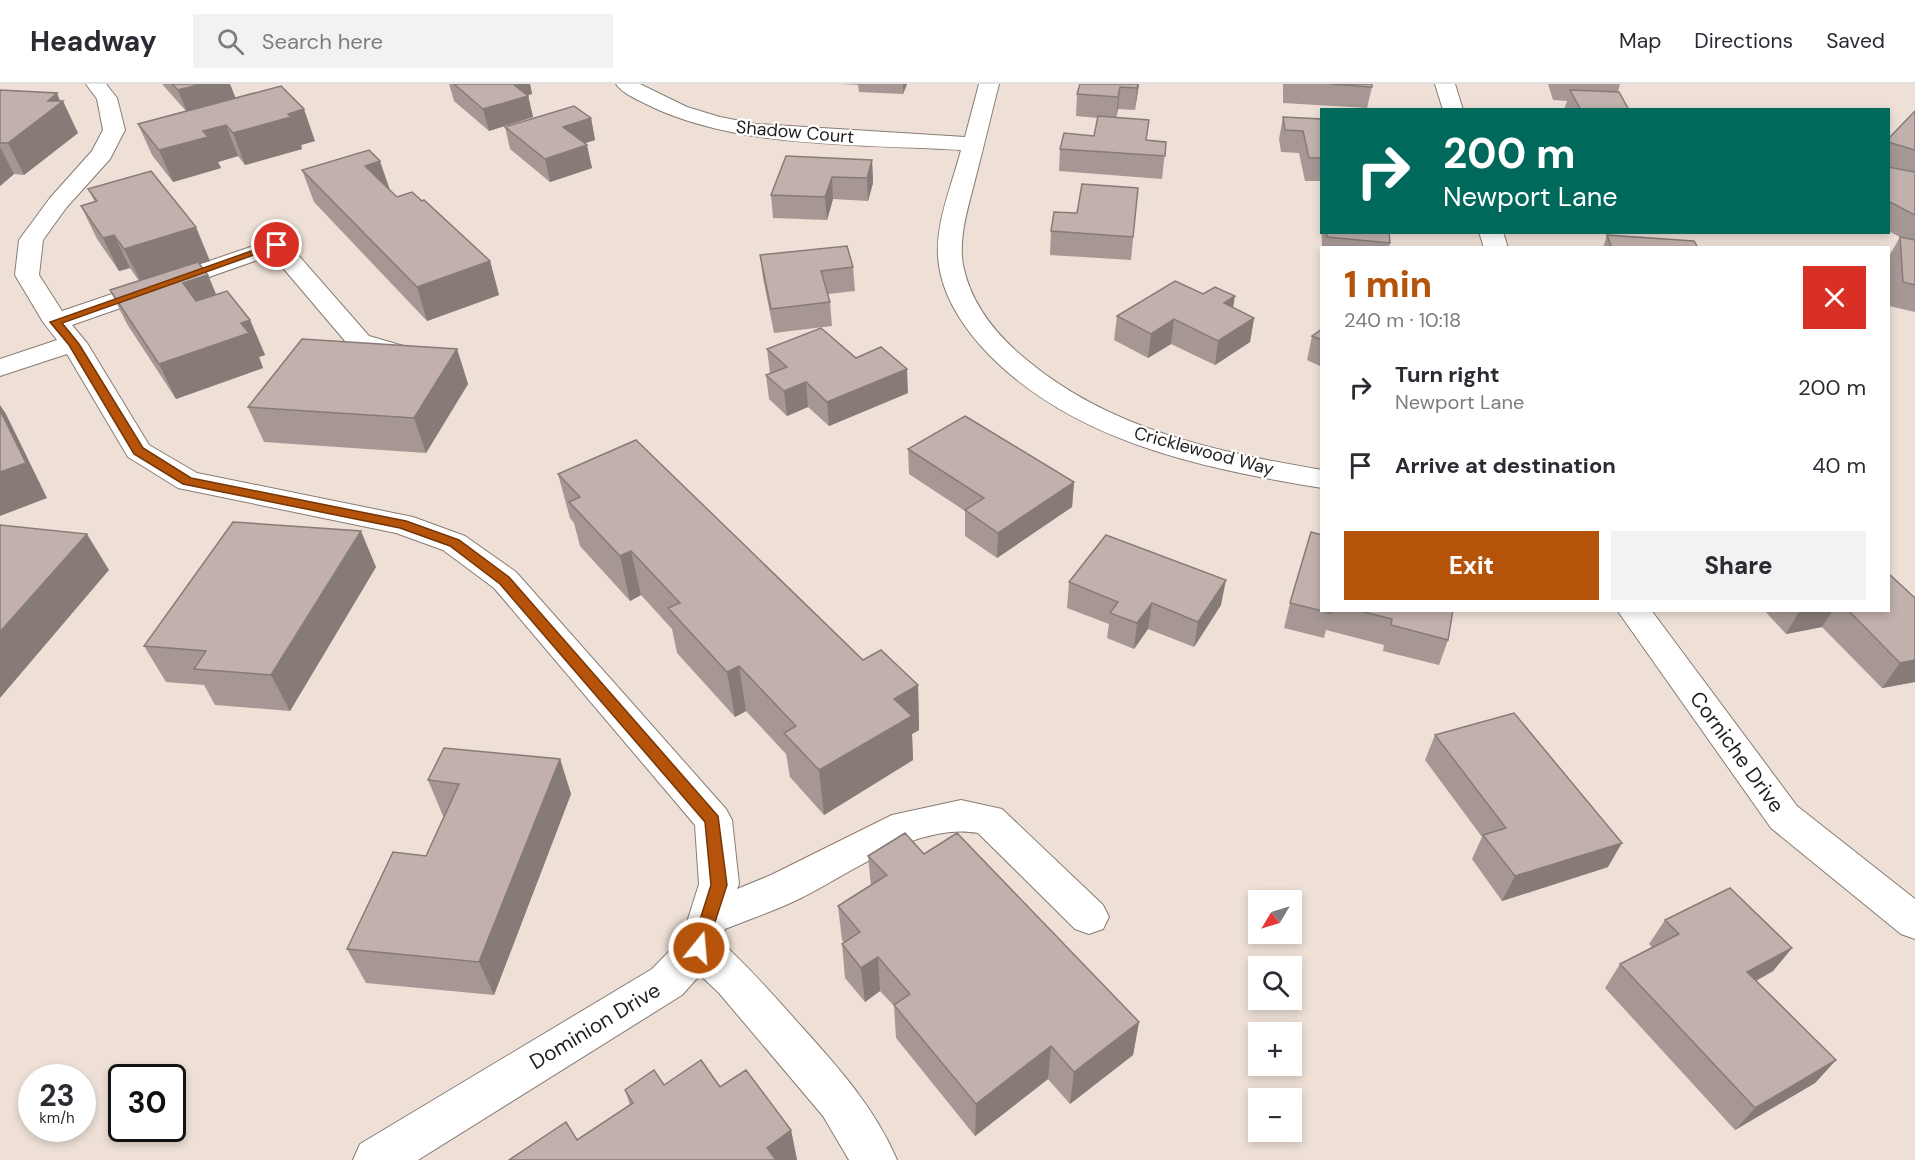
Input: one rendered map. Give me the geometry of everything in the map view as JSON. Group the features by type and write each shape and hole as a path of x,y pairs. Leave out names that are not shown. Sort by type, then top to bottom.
{"street":[{"name":"Dominion Drive","path":"96,84 107,98 114,130 102,154 58,203 31,240 27,275 138,451 188,481 402,524 454,543 505,580 713,820 719,885 704,933 667,982 376,1160"},
{"name":"Shadow Court","path":"626,84 680,113 708,122 746,129 776,133 973,144"},
{"name":"Cricklewood Way","path":"989,84 950,233 951,265 958,294 974,320 993,344 1019,368 1056,394 1104,421 1161,443 1205,455 1239,464 1320,479"},
{"path":"1445,84 1452,108"},
{"path":"0,369 65,333 277,245 360,342 416,358"},
{"name":"Corniche Drive","path":"1634,612 1784,817 1915,922"},
{"path":"874,1160 839,1101 734,980 704,933 785,887 905,826 961,815 989,820 1089,917"}],"building":[{"path":"172,84 202,84 178,90"},
{"path":"454,84 513,84 528,96 483,109"},
{"path":"1080,84 1138,84 1137,88 1120,87 1118,97 1077,94"},
{"path":"1330,84 1372,84 1372,87"},
{"path":"281,86 304,109 288,114 291,117 233,133 226,125 203,131 208,137 159,150 138,124"},
{"path":"0,90 57,93 48,101 63,101 8,143 0,143"},
{"path":"1570,90 1619,92 1628,108 1580,108"},
{"path":"574,106 591,118 563,127 587,145 545,159 505,127"},
{"path":"1915,111 1915,150 1890,143 1890,137"},
{"path":"1098,116 1149,120 1146,140 1166,142 1165,156 1060,149 1064,133 1094,136"},
{"path":"1283,117 1320,119 1320,158 1309,158 1303,131 1285,130"},
{"path":"369,150 380,161 365,166 397,197 412,192 422,201 424,200 490,261 417,287 302,170"},
{"path":"786,156 872,160 867,178 832,177 825,197 771,195"},
{"path":"1890,167 1915,172 1915,215 1890,202"},
{"path":"151,171 196,227 124,249 114,235 103,238 81,206 97,201 88,189"},
{"path":"1082,184 1138,188 1133,237 1051,231 1054,212 1077,213"},
{"path":"1327,234 1389,234 1390,243 1327,237"},
{"path":"1607,235 1694,241 1697,246 1611,246"},
{"path":"1900,237 1915,240 1915,285 1903,282"},
{"path":"847,246 853,267 821,271 830,302 771,309 760,255"},
{"path":"198,262 208,275 183,283 196,301 227,291 250,320 241,323 249,333 159,364 110,290"},
{"path":"1175,281 1203,294 1215,287 1235,296 1224,303 1254,318 1218,341 1174,319 1151,334 1117,316"},
{"path":"821,328 856,358 881,347 907,369 827,402 806,382 784,391 766,375 787,367 767,349"},
{"path":"1320,330 1320,339 1312,336"},
{"path":"302,339 457,349 414,418 248,407"},
{"path":"0,410 26,463 0,472"},
{"path":"965,416 1074,482 998,533 965,510 984,498 908,449"},
{"path":"636,440 863,660 881,650 918,685 894,699 912,716 819,770 784,733 796,726 739,666 727,672 668,608 680,603 631,551 620,556 569,502 580,497 558,474"},
{"path":"233,522 361,531 271,675 194,669 206,651 144,646"},
{"path":"0,525 87,534 0,632"},
{"path":"1311,532 1320,534 1320,610 1290,603"},
{"path":"1106,535 1226,580 1198,622 1152,603 1137,623 1110,613 1118,602 1069,582"},
{"path":"1890,575 1915,598 1915,660 1900,663 1850,612 1890,612"},
{"path":"1364,612 1453,612 1448,640 1391,625 1392,619"},
{"path":"1514,713 1622,843 1515,876 1483,835 1506,828 1435,735"},
{"path":"444,748 560,759 479,962 347,949 393,852 426,856 459,784 428,780"},
{"path":"905,833 924,854 957,833 1139,1022 1074,1072 1051,1046 976,1104 894,1005 910,994 878,957 861,968 842,944 860,932 838,906 887,875 868,856"},
{"path":"1730,888 1792,948 1747,972 1836,1060 1755,1108 1620,964 1679,934 1665,920"},
{"path":"701,1060 720,1087 746,1070 791,1130 767,1148 776,1160 509,1160 566,1122 577,1140 633,1103 625,1090 654,1070 664,1085"}],"route":[{"path":"277,245 56,322 74,344 138,451 188,481 402,524 454,543 505,580 713,820 719,885 699,948"}]}
